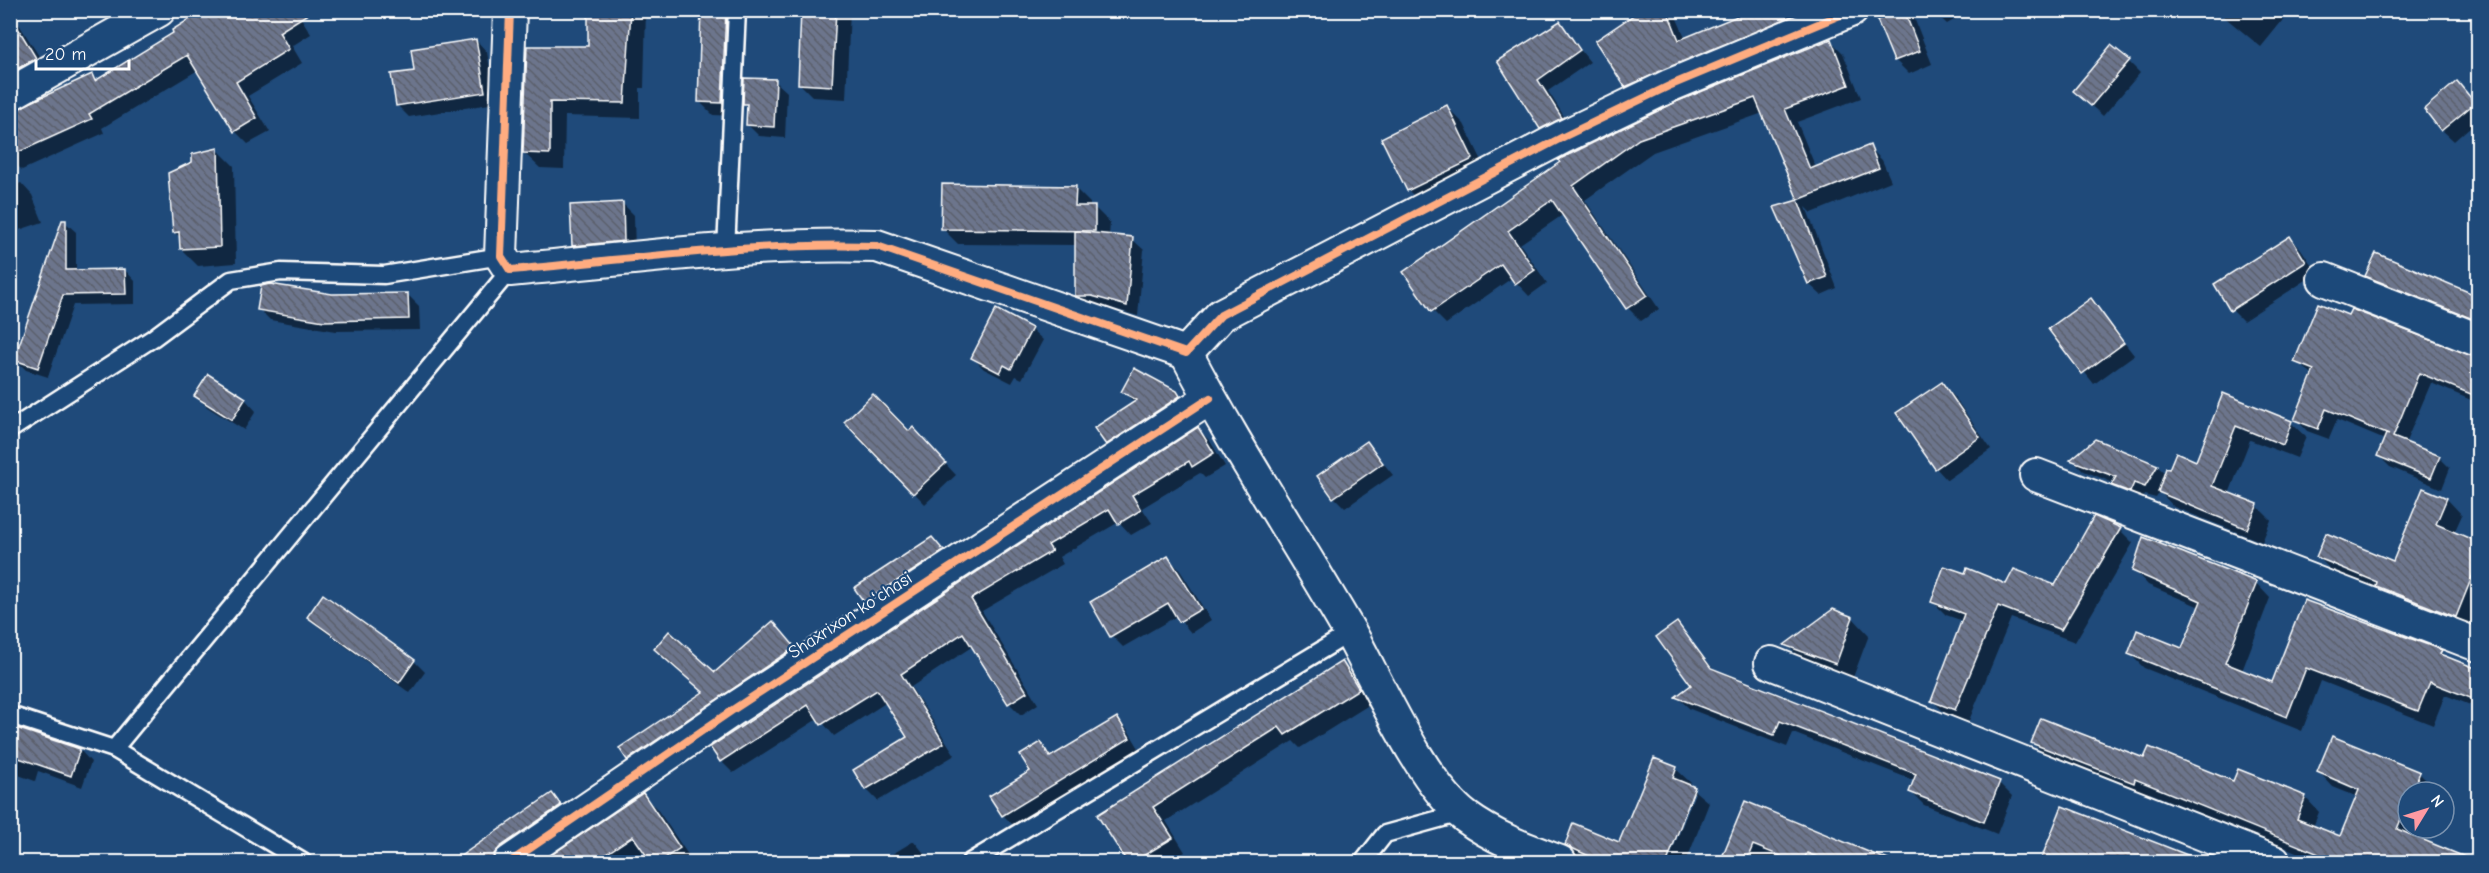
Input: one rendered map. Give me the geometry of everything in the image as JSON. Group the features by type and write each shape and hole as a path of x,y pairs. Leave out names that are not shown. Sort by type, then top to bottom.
{"street":[{"path":"10,94 159,10"},
{"path":"510,10 506,263 825,244 877,246 1186,352 1210,398 1350,633 1431,780 1461,813 1504,840 1560,862"},
{"path":"1186,352 1221,315 1563,137 1671,85 1852,10"},
{"path":"2324,279 2478,340"},
{"name":"Shaxrixon koʻchasi","path":"510,862 734,709 1210,398"},
{"path":"2036,475 2478,645"},
{"path":"1771,663 2274,862"}],"lane":[{"path":"726,250 737,10"},
{"path":"10,430 153,338 231,280 281,272 384,275 506,263"},
{"path":"114,749 506,263"},
{"path":"970,862 1350,633"},
{"path":"10,715 114,749 303,862"},
{"path":"1363,862 1385,834 1461,813"}],"building":[{"path":"204,10 314,10 279,32 289,49 236,82 257,118 234,132 187,55 89,114 92,119 10,156 10,112 92,74 95,81 173,33 172,30"},
{"path":"588,10 631,10 625,103 550,102 550,154 523,153 527,46 588,46"},
{"path":"701,10 726,10 722,103 698,102"},
{"path":"801,10 836,10 832,86 798,84"},
{"path":"1641,10 1667,10 1679,40 1752,10 1799,13 1625,87 1595,41"},
{"path":"1904,10 1920,51 1894,61 1877,20"},
{"path":"10,15 36,58 10,73"},
{"path":"1560,21 1580,50 1538,80 1562,118 1540,129 1497,61"},
{"path":"476,39 485,92 396,106 391,74 414,71 411,49"},
{"path":"1831,39 1849,85 1785,109 1810,169 1870,145 1879,168 1798,200 1755,98 1639,139 1573,186 1647,295 1626,309 1552,200 1508,231 1535,270 1515,284 1501,264 1431,312 1403,272 1560,162 1558,160 1678,101"},
{"path":"2111,45 2130,60 2091,106 2073,91"},
{"path":"744,78 776,79 774,127 746,125 747,104 743,104"},
{"path":"2457,81 2475,103 2441,131 2424,109"},
{"path":"1447,105 1473,159 1407,191 1381,138"},
{"path":"218,148 220,247 180,249 179,232 173,233 168,173 192,162 192,154"},
{"path":"942,184 1076,186 1075,206 1095,206 1095,231 941,229"},
{"path":"1798,200 1827,277 1808,284 1774,207"},
{"path":"623,202 624,241 572,246 570,205"},
{"path":"62,220 66,220 66,270 125,269 126,294 63,295 38,368 14,360"},
{"path":"1075,231 1133,237 1127,306 1092,296 1075,296"},
{"path":"2290,236 2306,262 2230,311 2214,284"},
{"path":"2376,253 2478,296 2478,321 2365,276"},
{"path":"270,284 332,294 408,293 409,319 324,321 257,310 261,286"},
{"path":"2091,298 2124,343 2082,374 2048,329"},
{"path":"2318,303 2348,315 2351,309 2478,358 2478,397 2419,373 2393,437 2440,456 2431,478 2377,456 2386,434 2389,435 2326,409 2318,429 2294,420 2314,370 2294,362"},
{"path":"996,309 1032,328 1011,369 1004,365 1000,373 971,358"},
{"path":"1134,368 1177,391 1180,396 1106,445 1094,428 1137,400 1121,392"},
{"path":"208,374 246,398 232,420 194,396"},
{"path":"1942,382 1980,437 1935,469 1896,413"},
{"path":"2223,393 2292,421 2283,445 2236,426 2212,486 2258,504 2247,529 2158,492 2166,468 2169,469 2176,452 2196,461"},
{"path":"873,394 909,431 913,427 946,463 913,494 844,422"},
{"path":"1198,427 1214,453 1192,467 1189,461 1132,495 1141,510 1118,524 1109,509 1048,545 1052,551 971,599 1027,692 1008,704 963,633 901,674 944,743 865,790 853,770 907,737 877,690 821,725 808,705 720,762 710,747"},
{"path":"2095,439 2158,465 2145,487 2134,483 2130,492 2111,485 2116,477 2070,460"},
{"path":"1367,441 1383,463 1333,498 1317,476"},
{"path":"2423,488 2447,498 2436,524 2478,542 2478,562 2456,617 2376,586 2377,582 2316,557 2326,533 2393,561"},
{"path":"2094,516 2121,528 2061,630 1998,606 1955,710 1931,701 1964,614 1931,602 1944,566 1965,573 1967,568 2006,584 2014,569 2055,585"},
{"path":"932,537 944,551 864,602 854,588"},
{"path":"2143,537 2257,582 2225,663 2272,682 2304,600 2442,650 2440,654 2478,669 2478,701 2430,682 2418,711 2306,668 2287,717 2128,654 2137,630 2182,648 2201,601 2132,571"},
{"path":"1168,556 1201,609 1179,622 1168,603 1110,637 1090,602"},
{"path":"323,594 415,660 399,683 307,617"},
{"path":"1833,609 1853,617 1836,664 1784,645"},
{"path":"773,621 795,647 627,760 619,748 703,692 654,649 669,631 715,672"},
{"path":"1677,622 1711,668 2000,781 1984,822 1909,792 1916,774 1780,721 1774,735 1675,697 1691,685 1656,637"},
{"path":"1342,661 1359,689 1285,735 1279,727 1153,807 1173,838 1133,862 1127,862 1097,815"},
{"path":"1117,717 1130,738 1002,816 989,796 1030,771 1020,755 1041,742 1050,757"},
{"path":"2041,718 2144,758 2149,747 2233,781 2238,769 2306,796 2297,819 2340,836 2359,790 2317,772 2332,736 2420,772 2417,780 2396,780 2396,840 2424,840 2477,862 2329,862 2331,859 2135,779 2134,783 2031,743"},
{"path":"10,726 80,749 71,776 10,755"},
{"path":"1654,758 1677,767 1673,778 1695,787 1667,862 1602,862 1565,845 1573,823 1619,842"},
{"path":"552,793 561,805 500,847 494,854 492,862 452,862"},
{"path":"643,793 680,848 659,862 651,862 633,836 594,862 541,862"},
{"path":"1745,801 1893,862 1829,862 1807,853 1803,862 1795,862 1753,845 1746,862 1720,862"},
{"path":"2062,806 2203,861 2040,862"}],"cycle path":[{"path":"510,10 501,256 510,270 739,249 831,245 877,246 1186,353 1221,315 1563,137 1671,85 1852,10"},
{"path":"510,862 734,709 1210,398"}]}
